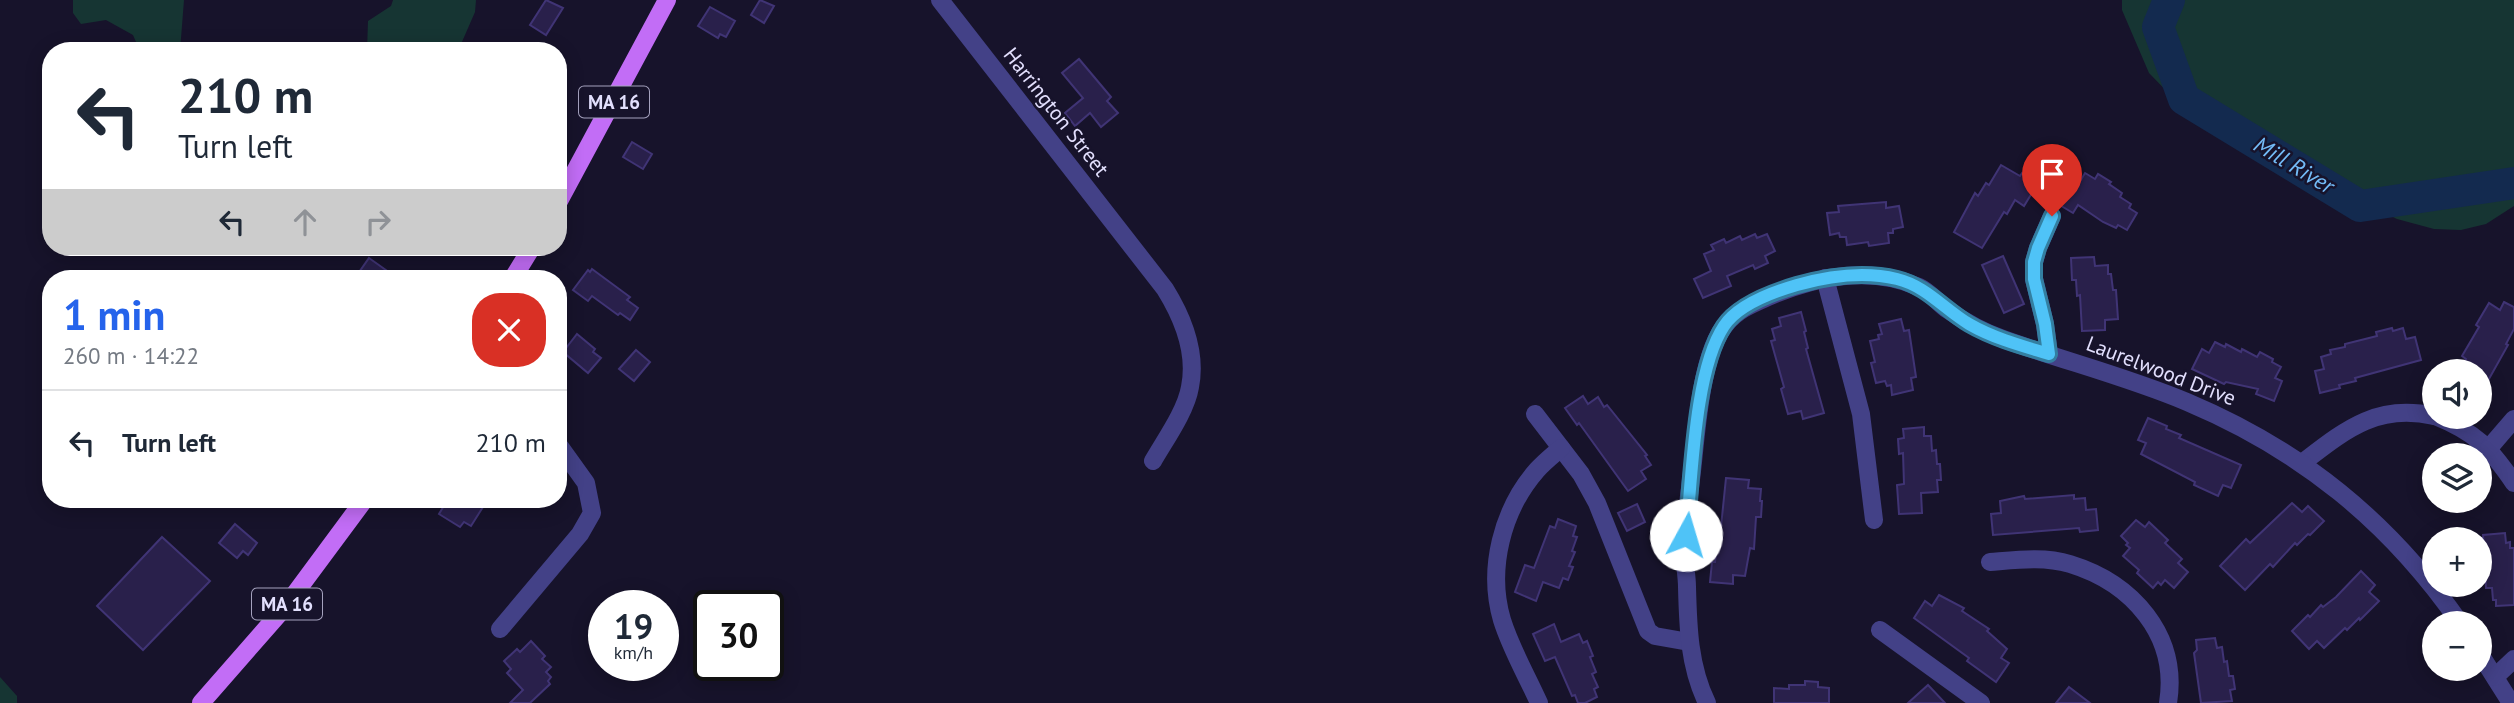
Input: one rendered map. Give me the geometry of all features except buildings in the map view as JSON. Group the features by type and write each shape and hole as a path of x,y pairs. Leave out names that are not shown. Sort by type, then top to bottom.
{"main road":[{"name":"MA 16","path":"567,186 667,0"},
{"name":"MA 16","path":"201,703 285,607 358,508"}],"street":[{"name":"Harrington Street","path":"940,0 1165,289 1181,314 1191,354 1190,388 1153,461"},
{"path":"2049,354 2034,279 2034,262 2052,216"},
{"name":"Laurelwood Drive","path":"1707,703 1692,660 1689,642 1684,551 1697,425 1714,345 1725,325 1741,310 1791,287 1825,278 1861,274 1897,279 1922,288 1971,325 2001,339 2184,401 2246,429 2302,463 2376,522 2421,571 2451,611"},
{"path":"1825,278 1861,414 1874,520"},
{"path":"2302,463 2342,433 2369,418 2393,413 2422,414"},
{"path":"1535,414 1581,474 1597,503 1648,631 1655,636 1689,642"},
{"path":"2492,445 2514,419"},
{"path":"2464,429 2482,443"},
{"path":"1539,703 1502,621 1495,568 1501,541 1517,501 1537,470 1561,448"},
{"path":"2492,452 2514,483"},
{"path":"500,629 580,534 592,513 586,483 567,457"},
{"path":"1990,562 2040,559 2068,563 2105,578 2133,599 2154,623 2165,650 2169,676 2168,703"},
{"path":"1880,630 1981,703"},
{"path":"2495,677 2514,659"},
{"path":"2492,672 2511,703"}],"green space":[{"path":"73,0 184,0 181,42 136,42 133,35 106,20 81,24 73,13"},
{"path":"393,0 476,0 475,12 462,42 367,42 368,21 391,6"},
{"path":"2122,0 2514,0 2514,206 2486,224 2461,230 2434,229 2397,219 2368,205 2267,144 2213,127 2182,107 2149,73 2122,10"},
{"path":"0,677 17,696 17,703 0,703"}],"waterway":[{"name":"Mill River","path":"2169,0 2158,27 2184,99 2360,206 2514,183"}],"route":[{"path":"1686,535 1705,378 1714,345 1725,325 1741,310 1791,287 1818,279 1861,274 1897,279 1922,288 1971,325 2001,339 2049,354 2034,279 2034,262 2052,216"}]}
